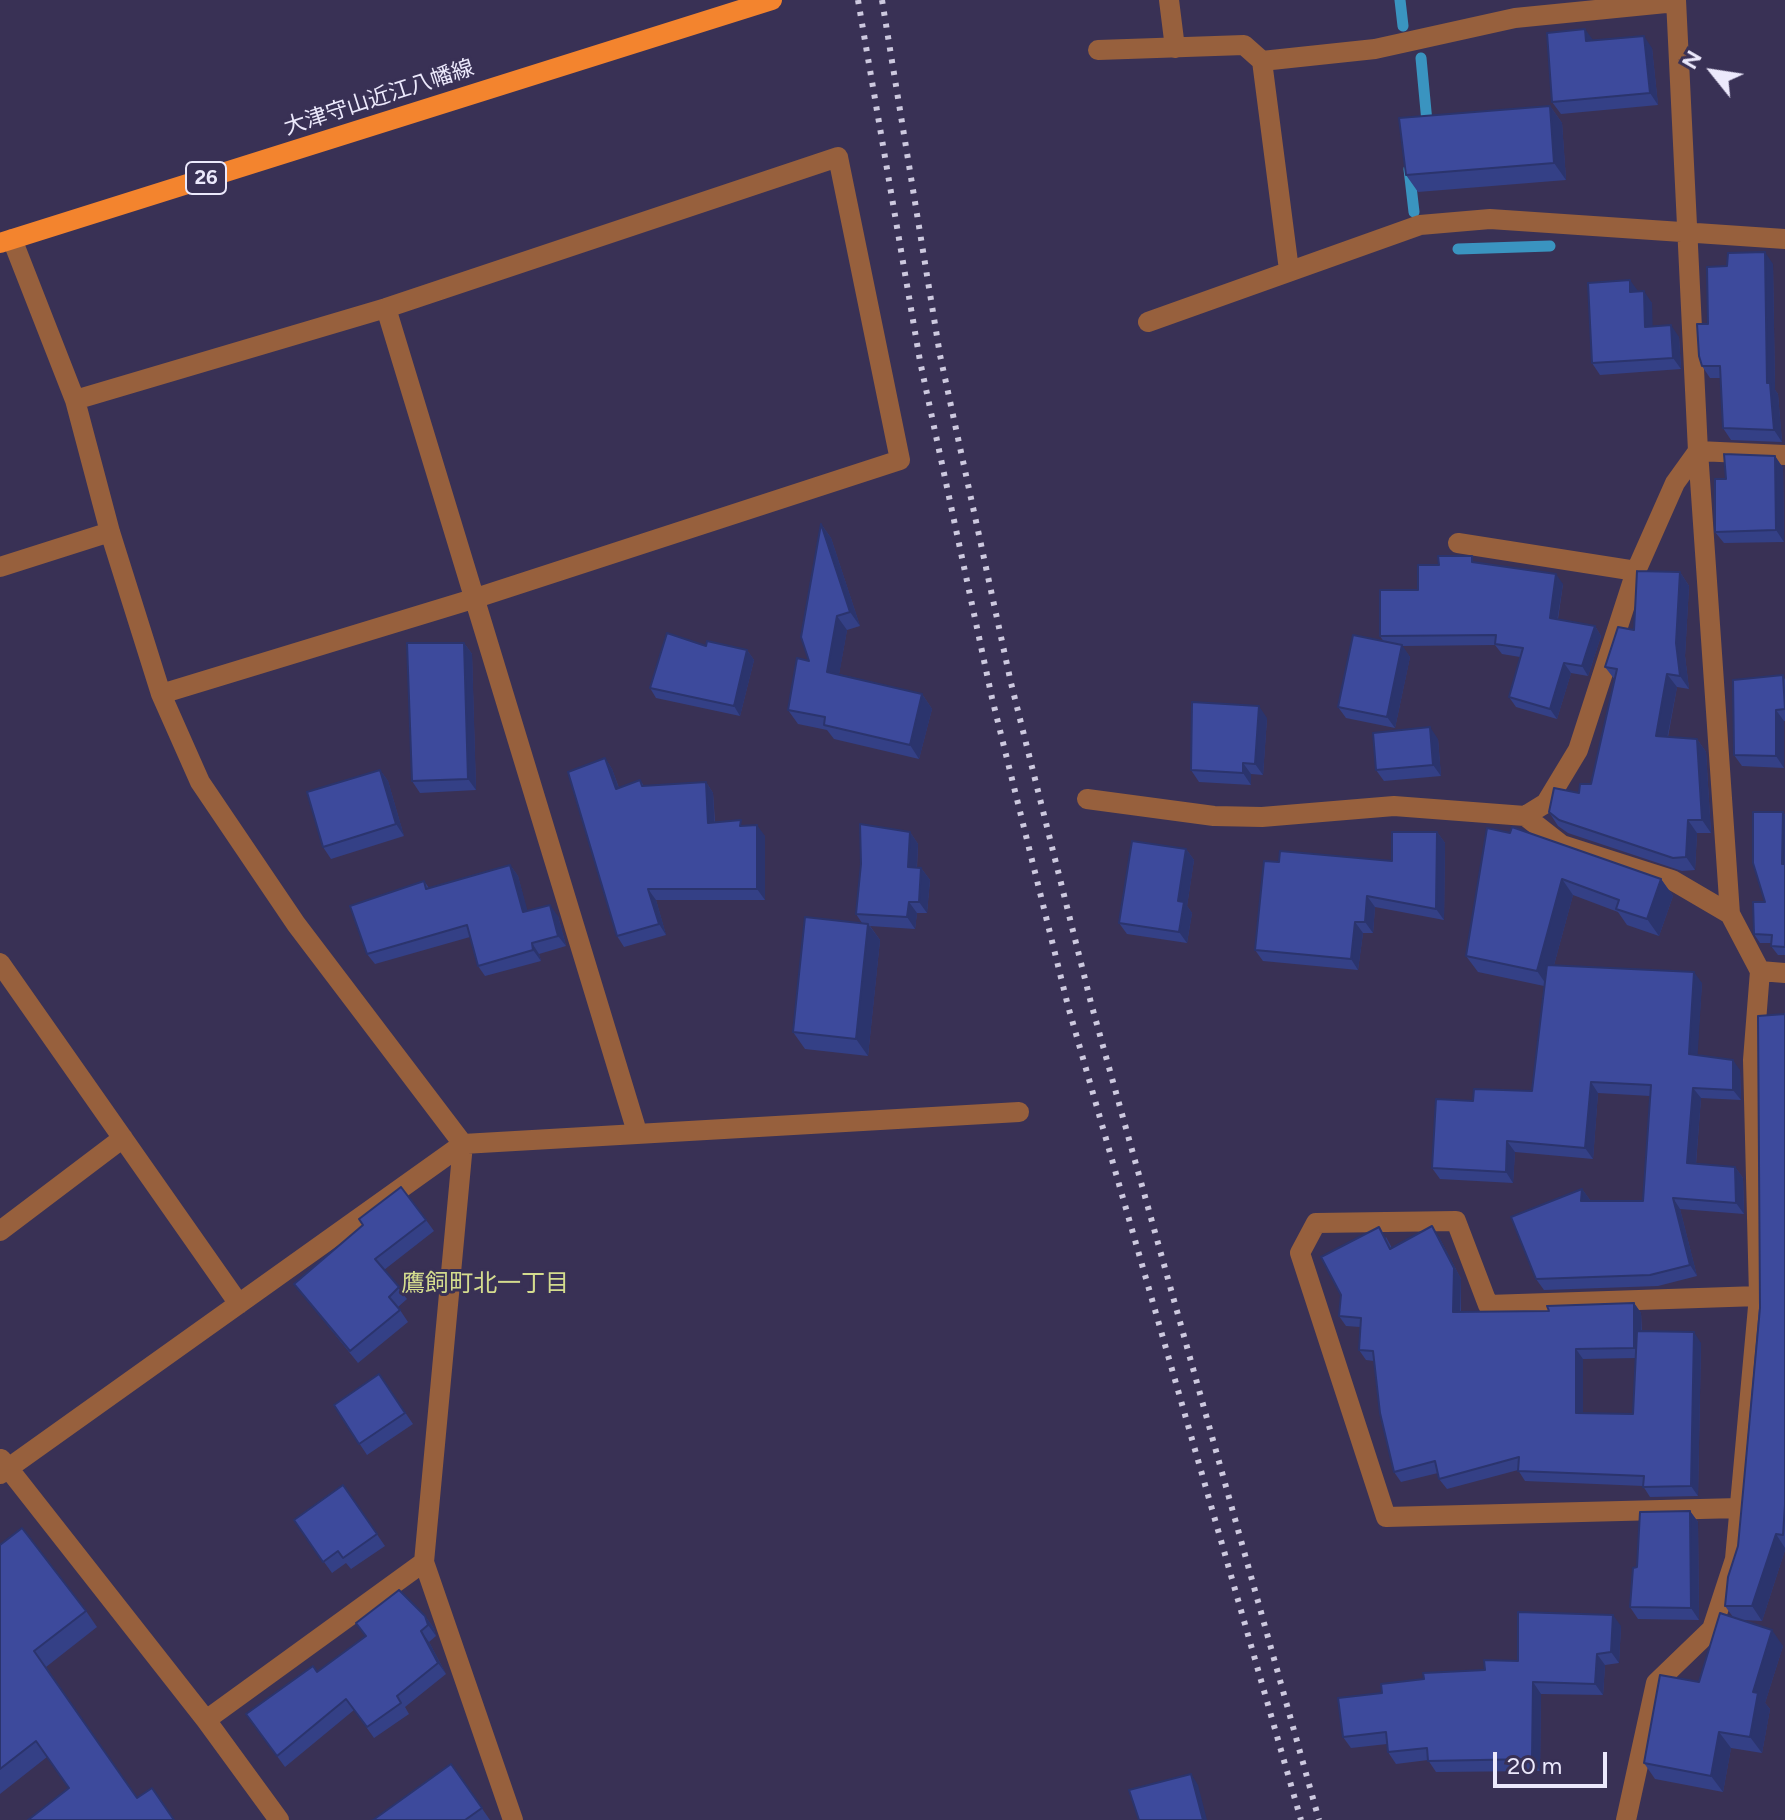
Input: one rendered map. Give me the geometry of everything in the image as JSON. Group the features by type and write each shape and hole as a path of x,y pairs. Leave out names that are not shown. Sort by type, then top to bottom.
{"main road":[{"name":"大津守山近江八幡線","path":"6,241 772,0"}],"street":[{"path":"1169,0 1175,48"},
{"path":"1262,61 1375,49 1515,18 1676,1 1698,451 1730,914 1760,971 1753,1060 1759,1296 1735,1559 1712,1629 1656,1683 1626,1820"},
{"path":"1098,50 1244,45 1262,61 1289,270"},
{"path":"75,400 386,308 838,157 900,460 476,598 161,694"},
{"path":"1148,322 1420,225 1490,219 1785,239"},
{"path":"6,241 75,400 110,532 161,694 200,782 296,924 463,1144 424,1562 513,1820"},
{"path":"386,308 637,1132"},
{"path":"1698,451 1785,455"},
{"path":"1525,816 1546,803 1578,750 1636,571 1675,483 1698,451"},
{"path":"0,567 110,532"},
{"path":"1458,543 1636,571"},
{"path":"1087,799 1214,816 1262,817 1394,806 1525,816 1562,845 1672,880 1730,914"},
{"path":"0,963 239,1304"},
{"path":"1760,971 1785,973"},
{"path":"279,1820 206,1720 3,1466 239,1304 463,1144 1019,1112"},
{"path":"0,1231 123,1138"},
{"path":"1739,1508 1386,1517 1300,1253 1316,1223 1456,1221 1488,1305 1759,1296"},
{"path":"206,1720 424,1562"}],"building":[{"path":"1585,29 1586,41 1644,36 1650,93 1552,102 1547,33"},
{"path":"1550,106 1554,163 1406,175 1399,118"},
{"path":"1765,252 1767,383 1770,383 1774,430 1723,428 1720,366 1702,366 1699,356 1697,324 1708,324 1707,267 1727,266 1728,253"},
{"path":"1630,280 1630,292 1644,291 1645,327 1671,325 1673,358 1592,363 1588,283"},
{"path":"1724,454 1775,456 1776,530 1715,532 1715,479 1726,479"},
{"path":"821,524 850,612 837,616 827,672 922,694 910,745 824,725 825,717 788,710 797,658 809,661 801,637"},
{"path":"1438,556 1472,556 1472,562 1556,574 1550,618 1595,626 1582,666 1564,663 1550,709 1509,697 1523,648 1495,644 1496,635 1380,636 1380,590 1418,590 1418,565 1439,565"},
{"path":"1637,571 1680,572 1676,643 1680,676 1667,674 1656,736 1697,739 1702,820 1688,820 1686,857 1673,858 1559,820 1549,812 1554,788 1579,793 1580,784 1591,784 1617,669 1605,667 1618,627 1634,630"},
{"path":"667,633 706,646 707,641 747,650 734,706 650,688"},
{"path":"1353,635 1402,645 1387,717 1338,707"},
{"path":"407,643 464,643 468,779 412,781"},
{"path":"1783,675 1785,709 1776,710 1776,756 1734,755 1733,680"},
{"path":"1192,702 1259,706 1255,764 1243,763 1243,773 1191,770"},
{"path":"1430,727 1433,765 1376,770 1373,733"},
{"path":"605,758 616,789 640,780 642,786 706,782 708,823 741,820 740,826 757,825 757,889 648,889 659,924 617,936 568,772"},
{"path":"380,770 396,824 323,847 307,792"},
{"path":"1753,812 1783,812 1785,947 1771,946 1772,935 1754,934 1753,902 1765,902 1753,863"},
{"path":"860,824 910,832 908,867 921,868 919,902 909,902 907,917 856,914 861,864"},
{"path":"1512,827 1661,879 1647,919 1616,909 1619,900 1562,879 1537,971 1466,956 1487,828 1510,833"},
{"path":"1392,832 1437,832 1436,909 1367,896 1365,922 1355,922 1351,959 1255,950 1264,861 1279,862 1280,851 1392,861"},
{"path":"1132,841 1186,849 1178,901 1184,902 1179,932 1119,923"},
{"path":"510,865 523,912 550,905 558,936 532,943 533,950 478,966 467,925 367,954 350,906 424,881 426,889"},
{"path":"805,917 868,924 856,1039 793,1032"},
{"path":"1547,965 1694,972 1689,1054 1733,1060 1733,1090 1693,1088 1687,1163 1735,1167 1736,1203 1673,1198 1690,1265 1650,1275 1536,1279 1511,1217 1582,1189 1581,1201 1643,1201 1651,1085 1591,1082 1585,1148 1507,1141 1506,1172 1432,1168 1436,1099 1473,1101 1474,1089 1532,1091"},
{"path":"1785,1014 1783,1535 1776,1534 1752,1606 1725,1606 1728,1577 1738,1546 1760,1308 1758,1016"},
{"path":"401,1187 426,1220 375,1259 399,1287 389,1297 400,1310 350,1351 294,1284 363,1225 359,1219"},
{"path":"1432,1226 1454,1268 1453,1312 1549,1311 1547,1306 1634,1303 1634,1348 1576,1349 1576,1413 1633,1414 1637,1331 1694,1332 1691,1486 1643,1487 1644,1476 1518,1471 1519,1457 1439,1479 1435,1461 1394,1472 1380,1413 1373,1351 1359,1350 1361,1318 1339,1316 1341,1295 1321,1257 1379,1227 1390,1249"},
{"path":"379,1374 405,1413 359,1444 334,1405"},
{"path":"343,1485 377,1534 343,1558 338,1551 323,1562 294,1520"},
{"path":"1690,1511 1691,1608 1630,1607 1633,1568 1637,1567 1640,1512"},
{"path":"22,1528 86,1611 34,1651 137,1798 152,1788 174,1820 28,1820 69,1788 36,1741 0,1769 0,1545"},
{"path":"399,1590 425,1616 428,1625 421,1631 438,1663 397,1696 401,1703 367,1727 346,1699 277,1756 246,1714 313,1666 317,1672 366,1636 356,1623"},
{"path":"1518,1612 1613,1615 1611,1652 1597,1654 1595,1684 1533,1682 1532,1759 1428,1761 1427,1748 1388,1752 1386,1732 1343,1737 1338,1698 1382,1693 1381,1684 1424,1679 1423,1673 1485,1670 1484,1660 1518,1661"},
{"path":"1720,1613 1772,1630 1753,1692 1758,1693 1750,1737 1719,1732 1711,1776 1644,1763 1660,1675 1699,1682"},
{"path":"451,1764 482,1808 465,1820 373,1820"},
{"path":"1191,1774 1203,1820 1139,1820 1129,1790"}],"waterway":[{"path":"1400,0 1403,26"},
{"path":"1419,123 1427,122 1421,58"},
{"path":"1409,169 1414,212"},
{"path":"1458,249 1550,246"}],"railway":[{"path":"858,0 920,361 992,698 1068,1006 1301,1820"},
{"path":"882,0 940,355 1011,683 1091,1003 1319,1820"}],"district":[{"name":"鷹飼町北一丁目","path":"485,1284"}]}
